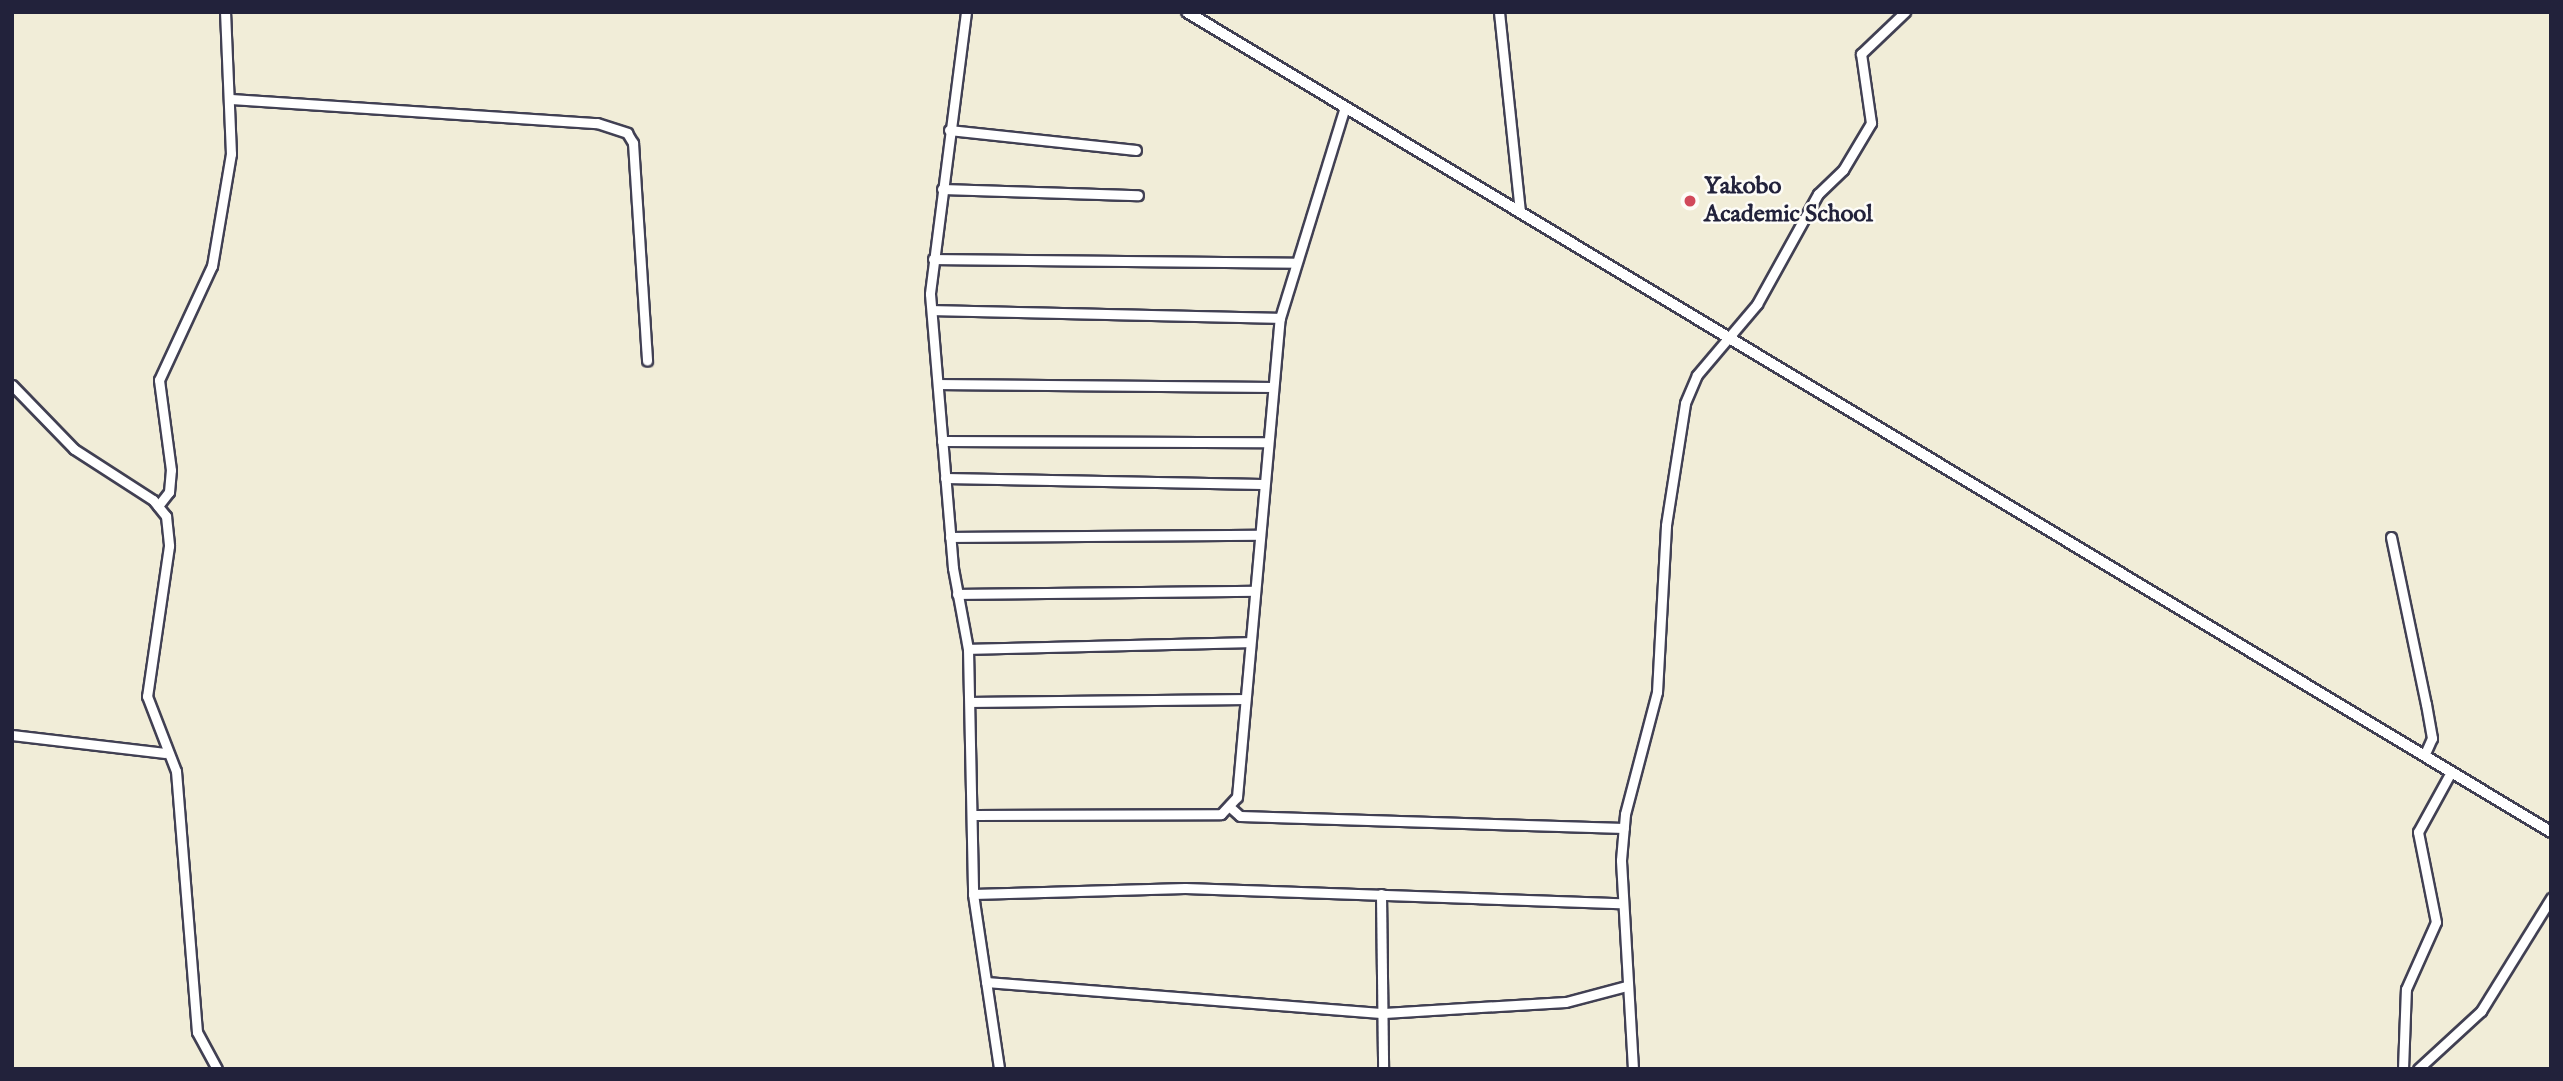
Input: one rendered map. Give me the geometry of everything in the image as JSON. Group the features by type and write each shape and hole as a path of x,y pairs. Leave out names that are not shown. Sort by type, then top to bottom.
{"street":[{"path":"158,506 169,492 170,470 159,380 212,266 231,154 231,99 225,12"},
{"path":"966,12 933,259 933,310 950,537 957,594 968,649 973,894 999,1069"},
{"path":"1187,12 2551,832"},
{"path":"1499,12 1520,212"},
{"path":"1633,1069 1619,903 1624,828 1657,692 1666,525 1685,403 1697,375 1731,341 1818,194 1843,170 1871,123 1861,54 1905,12"},
{"path":"231,99 584,122 627,133 633,143 647,361"},
{"path":"1231,808 1250,642 1269,387 1280,318 1293,263 1345,107"},
{"path":"949,130 1136,150"},
{"path":"942,189 1138,195"},
{"path":"933,259 1293,263"},
{"path":"933,310 1280,318"},
{"path":"939,384 1269,387"},
{"path":"12,385 74,449 158,506 166,516 169,545 147,696 165,753 176,771 197,1032 217,1069"},
{"path":"942,441 1265,442"},
{"path":"945,478 1262,484"},
{"path":"950,537 1258,535"},
{"path":"2391,537 2432,738 2425,754"},
{"path":"957,594 1254,591"},
{"path":"968,649 1250,642"},
{"path":"971,702 1244,699"},
{"path":"12,735 165,753"},
{"path":"2403,1069 2406,989 2436,922 2418,832 2451,772"},
{"path":"1231,808 1240,816 1624,828"},
{"path":"973,815 1221,814 1231,808"},
{"path":"973,894 1185,888 1619,903"},
{"path":"1381,894 1383,1069"},
{"path":"2418,1069 2482,1011 2551,898"},
{"path":"986,982 1384,1013 1566,1002 1626,986"}],"place":[{"name":"Yakobo Academic School","path":"1690,201"}]}
